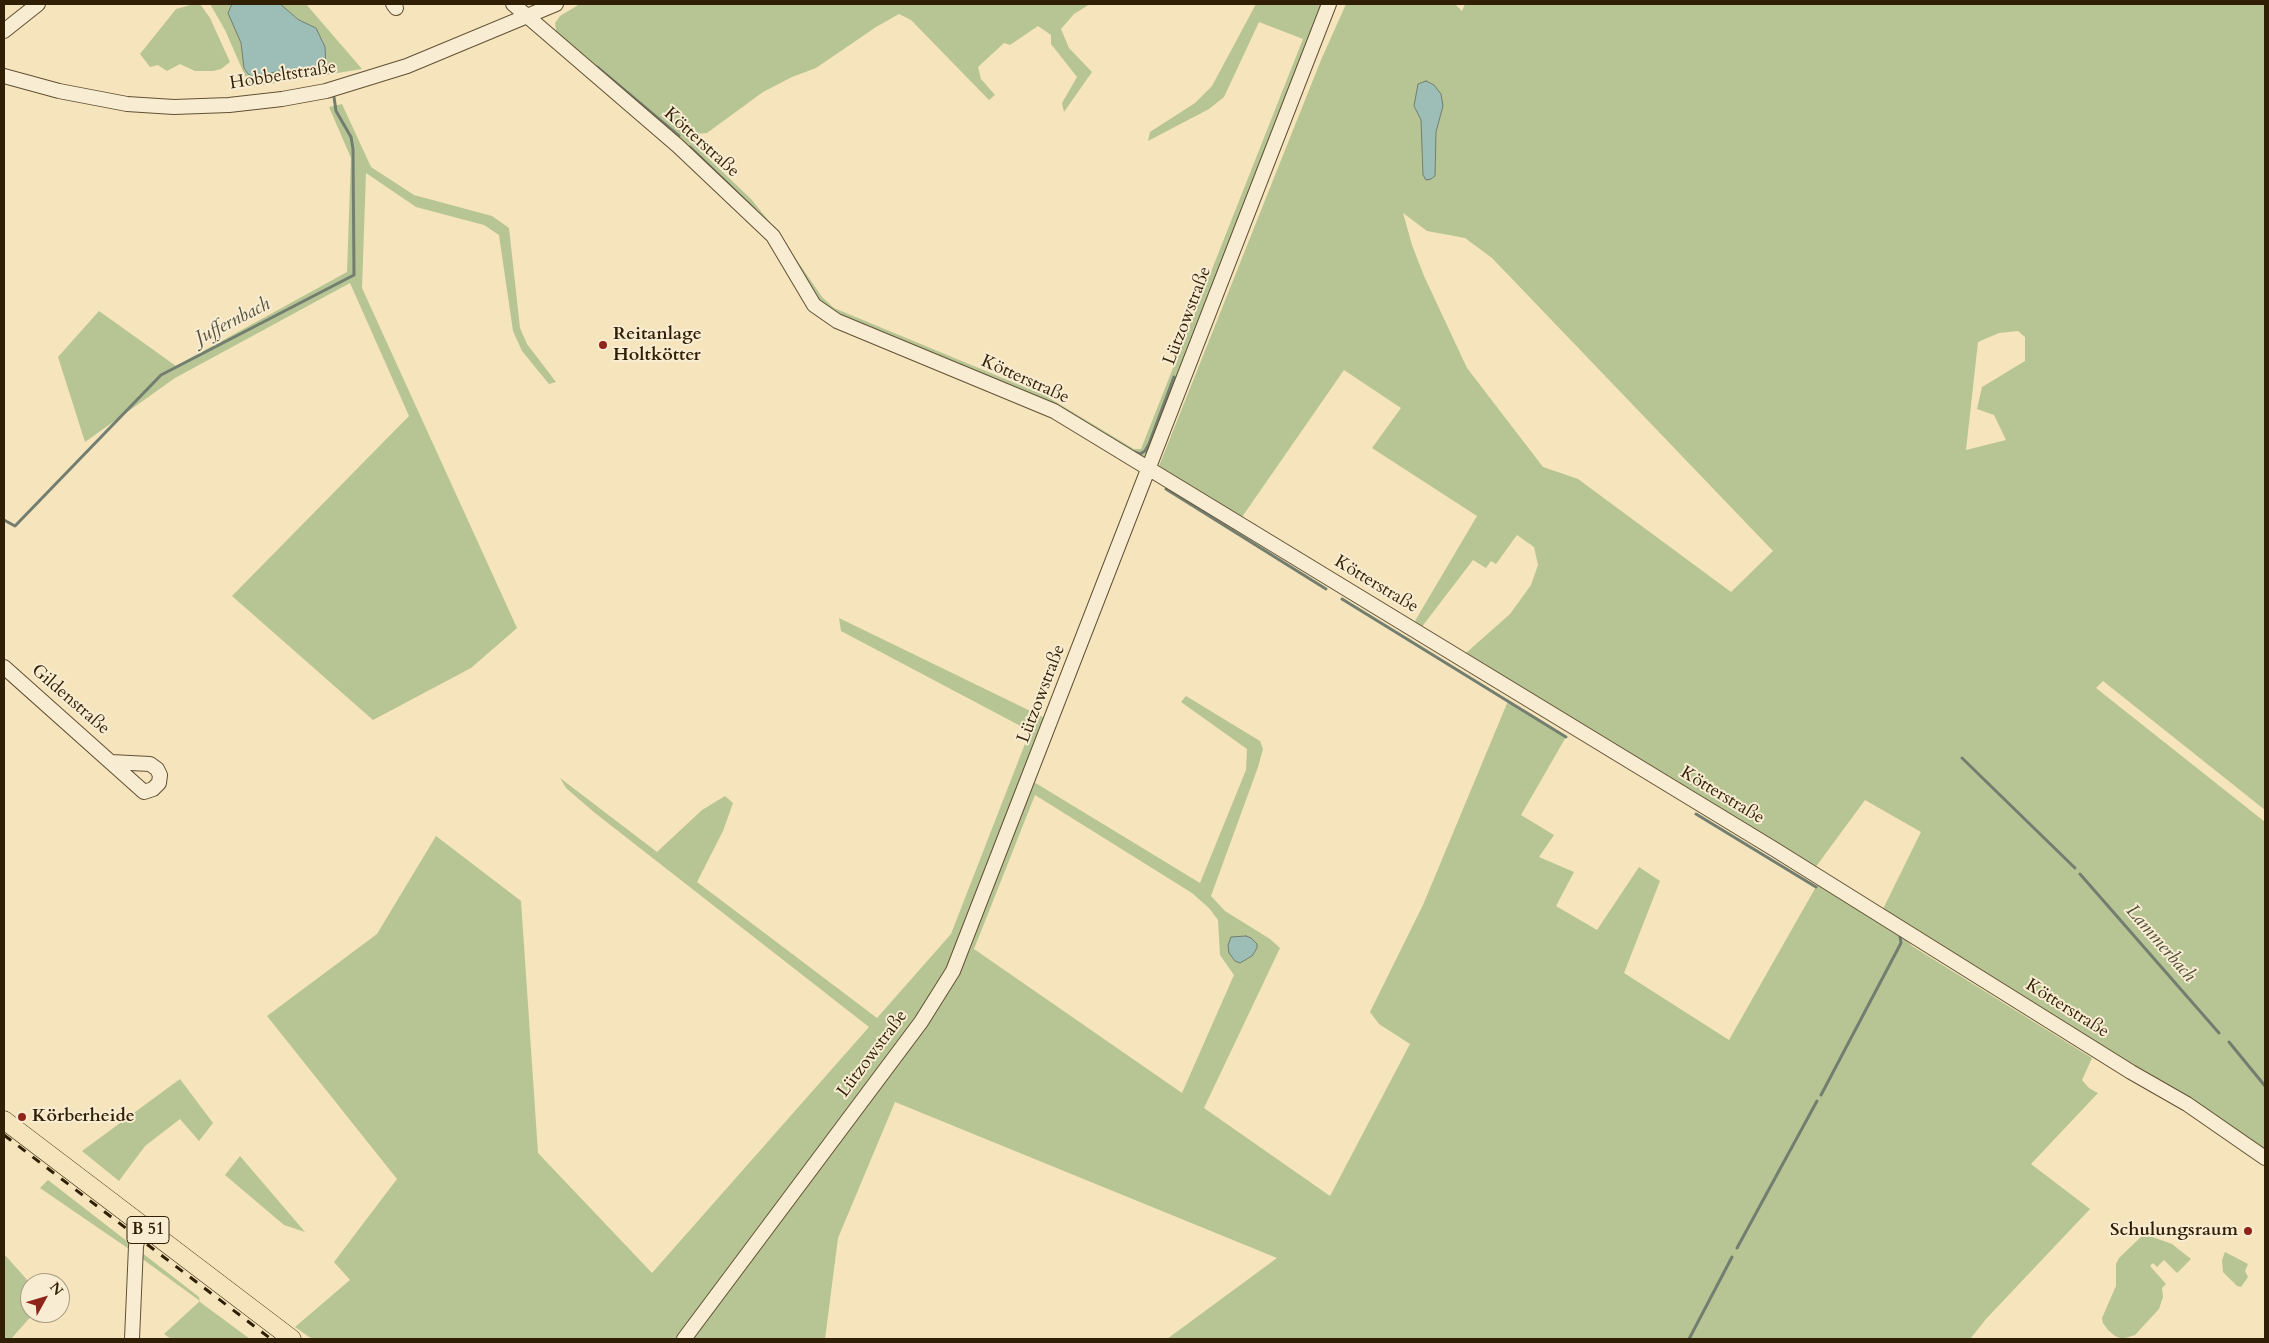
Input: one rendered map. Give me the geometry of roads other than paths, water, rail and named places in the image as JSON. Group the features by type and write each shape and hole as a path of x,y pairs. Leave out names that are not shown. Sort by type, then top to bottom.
{"main road":[{"name":"B 51","path":"4,1120 292,1339"}],"street":[{"name":"Kötterstraße","path":"513,4 678,146 773,236 814,305 838,321 1054,411 1774,849 2131,1072 2188,1104 2265,1158"},
{"name":"Hobbeltstraße","path":"4,76 74,95 127,104 229,105 282,99 326,90 407,66 556,4"},
{"name":"Lützowstraße","path":"684,1339 921,1022 953,971 1329,4"},
{"path":"4,31 32,6"},
{"name":"Gildenstraße","path":"4,667 111,762"},
{"path":"132,1339 136,1246 146,1228"}],"water":[{"path":"232,4 280,4 299,20 316,28 325,47 326,67 297,72 279,71 254,77 248,74 244,68 241,43 228,13"},
{"path":"1426,81 1434,85 1441,94 1443,106 1436,132 1435,176 1426,180 1423,175 1421,120 1414,106 1418,84"},
{"path":"1246,936 1257,944 1257,948 1252,956 1240,963 1235,961 1229,953 1228,945 1231,937"}],"waterway":[{"name":"Juffernbach","path":"325,64 327,73"},
{"path":"597,67 679,136"},
{"name":"Juffernbach","path":"4,520 15,526 161,375 354,275 353,149 351,137 336,111 334,97"},
{"path":"690,147 754,209"},
{"path":"1134,452 1140,454 1145,451 1149,444 1174,377"},
{"path":"1166,489 1326,589"},
{"path":"1342,599 1566,737"},
{"name":"Lammerbach","path":"1962,758 2075,868"},
{"path":"1696,814 1816,887"},
{"name":"Lammerbach","path":"2080,874 2219,1033"},
{"path":"1821,1095 1901,943 1900,936"},
{"name":"Lammerbach","path":"2229,1042 2265,1086"},
{"path":"1737,1248 1817,1101"},
{"path":"1689,1339 1732,1257"}],"railway":[{"path":"4,1135 271,1339"}],"place":[{"name":"Reitanlage Holtkötter","path":"603,345"},
{"name":"Körberheide","path":"22,1117"},
{"name":"Schulungsraum","path":"2248,1231"}]}
